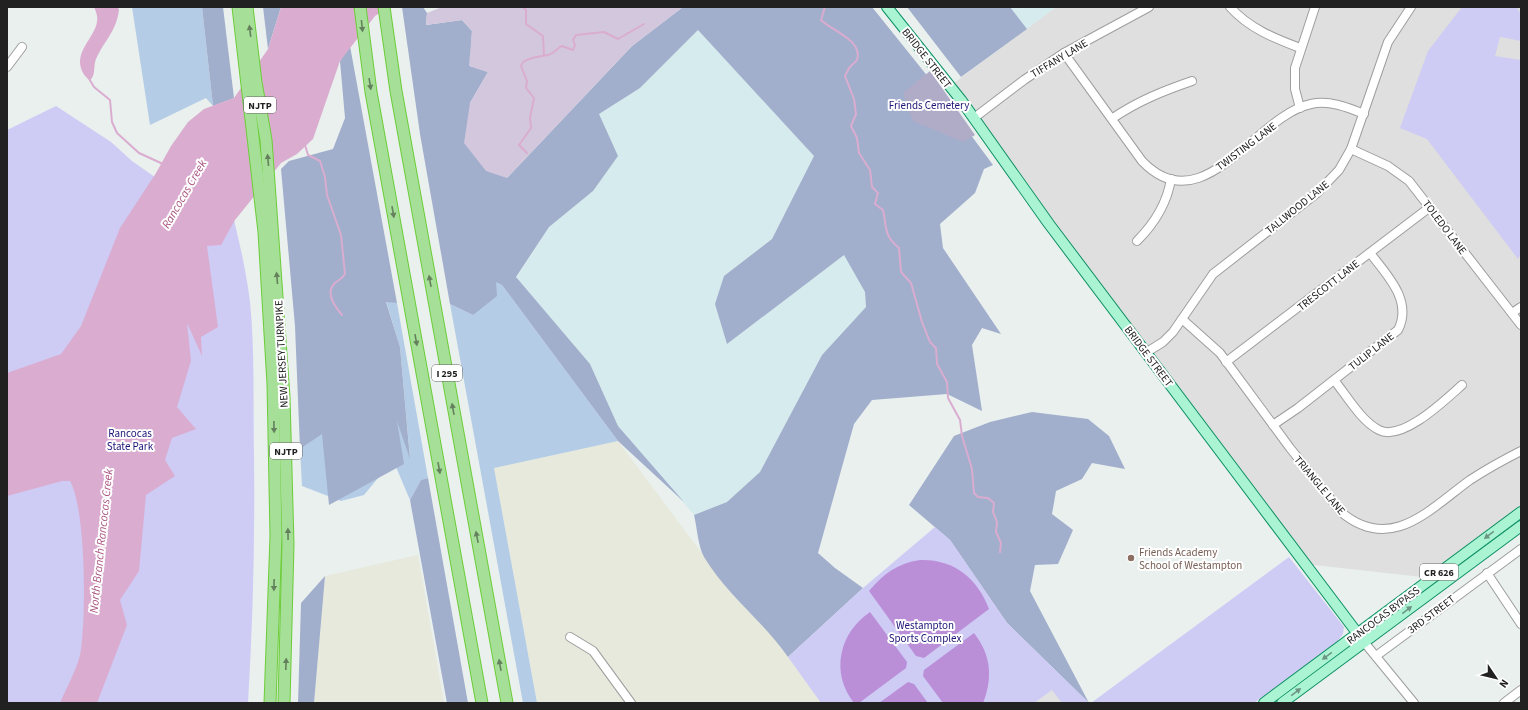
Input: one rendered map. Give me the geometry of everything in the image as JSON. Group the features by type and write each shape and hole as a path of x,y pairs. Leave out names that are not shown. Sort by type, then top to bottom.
{"highway":[{"name":"I 295","path":"360,7 364,46 482,703"},
{"name":"I 295","path":"384,7 435,309 507,703"},
{"name":"NEW JERSEY TURNPIKE","path":"244,9 240,23 261,206 273,365 276,504 270,703"},
{"name":"NEW JERSEY TURNPIKE","path":"244,9 266,140 282,352 287,470 288,589 284,703"}],"main road":[{"name":"BRIDGE STREET","path":"887,7 974,118 1049,224 1361,637"},
{"name":"RANCOCAS BYPASS","path":"1282,703 1361,637 1521,512"},
{"name":"RANCOCAS BYPASS","path":"1264,703 1521,526"}],"street":[{"name":"TIFFANY LANE","path":"974,118 1024,80 1064,53 1149,7"},
{"path":"1230,7 1245,22 1264,34 1300,48"},
{"path":"1300,108 1295,89 1294,75 1296,60 1315,7"},
{"name":"TALLWOOD LANE","path":"1147,352 1163,342 1182,319 1201,289 1213,274 1317,193 1339,170 1351,149 1388,42 1411,7"},
{"path":"7,66 22,47"},
{"name":"TWISTING LANE","path":"1064,53 1148,166 1160,176 1171,179 1190,180 1209,174 1300,108 1312,104 1327,103 1364,114"},
{"path":"1113,118 1131,105 1150,96 1192,81"},
{"name":"TOLEDO LANE","path":"1351,149 1402,175 1415,188 1521,325"},
{"path":"1137,241 1162,209 1171,179"},
{"name":"TRESCOTT LANE","path":"1226,362 1430,207"},
{"name":"TULIP LANE","path":"1273,425 1298,408 1398,330 1401,324 1403,311 1401,299 1391,281 1370,253"},
{"path":"1512,313 1521,307"},
{"name":"TRIANGLE LANE","path":"1182,319 1214,347 1341,512 1356,522 1377,528 1398,527 1421,518 1488,468 1521,451"},
{"path":"1334,380 1374,428 1387,433 1401,431 1414,424 1462,385"},
{"name":"3RD STREET","path":"1376,656 1521,548"},
{"path":"1487,573 1520,621"},
{"path":"570,637 593,651 631,703"},
{"name":"BRIDGE STREET","path":"1361,637 1414,703"},
{"path":"1504,703 1521,690"}],"shaded area":[{"path":"132,7 202,7 213,106 206,98 150,125"},
{"path":"442,7 683,7 632,46 507,178 486,171 464,143 470,103 488,72 469,66 472,31 462,20 426,25 427,13"},
{"path":"1010,7 1056,7 1027,29"},
{"path":"1056,7 1521,7 1521,512 1431,578 1305,564 950,86"},
{"path":"698,30 814,156 772,239 724,276 727,344 844,255 865,292 866,307 822,355 760,472 727,502 694,515 618,426 590,364 516,278 549,227 593,191 599,114 640,88"},
{"path":"496,281 502,285 618,441 494,468 537,703 523,703 450,304 473,315"},
{"path":"386,301 397,303 428,478 421,480 410,500 388,448 383,472 364,495 341,501 302,486 300,449 370,399 395,413 410,457 400,347"},
{"path":"618,441 733,595 775,638 821,703 537,703 494,468"},
{"path":"418,555 444,703 314,703 325,576"},
{"path":"1052,690 1062,703 1034,703"}],"green space":[{"path":"202,7 223,7 234,98 213,106"},
{"path":"263,7 281,7 268,49"},
{"path":"402,7 423,7 427,13 426,25 462,20 472,31 470,66 488,72 470,103 507,178 632,46 683,7 872,7 925,73 993,165 984,169 975,193 940,224 943,248 1001,334 982,328 972,345 982,411 947,394 872,400 854,424 818,553 835,568 863,588 788,657 768,632 723,584 713,571 702,553 694,515 727,502 760,472 822,355 866,307 865,292 844,255 727,344 715,304 724,276 772,239 814,156 698,30 640,88 599,114 618,156 593,191 549,227 516,277 590,364 618,426 684,502 618,441 502,285 496,282 497,296 473,315 450,304 420,134"},
{"path":"907,7 1010,7 1027,29 961,77"},
{"path":"1462,7 1516,7 1521,14 1521,41 1500,37 1495,56 1521,60 1521,254 1518,259 1427,139 1400,128 1428,51"},
{"path":"350,46 397,303 386,302 400,347 410,459 397,421 404,464 329,505 322,434 300,449 295,326 281,169 289,161 333,149 345,118 340,61"},
{"name":"Friends Cemetery","path":"930,71 975,135 963,142 913,121 903,93"},
{"name":"Rancocas State Park","path":"56,106 111,142 132,161 159,180 230,204 246,277 250,302 253,340 254,549 248,703 7,703 7,130"},
{"path":"1032,412 1088,419 1109,436 1125,469 1092,463 1082,479 1056,491 1052,514 1073,530 1058,564 1035,565 1030,591 1089,703 1007,623 950,540 909,505 954,436 990,422"},
{"path":"428,478 468,703 447,703 410,500 421,480"},
{"name":"Westampton Sports Complex","path":"935,527 950,540 1007,623 1089,703 821,703 788,657 863,588"},
{"path":"1289,557 1344,627 1343,634 1336,643 1254,703 1091,703"},
{"path":"920,560 943,563 963,572 978,588 989,609 924,658 916,656 869,591 880,579 892,570 912,561"},
{"path":"325,576 314,703 298,703 301,603"},
{"path":"870,612 907,662 906,668 859,703 854,703 842,679 840,667 841,654 851,631 859,621"},
{"path":"974,633 980,641 989,666 988,684 983,703 943,703 923,676 924,670"},
{"path":"908,682 914,684 928,703 879,703"}],"water":[{"path":"94,7 118,7 119,10 113,30 96,59 94,73 90,80 85,76 80,64 82,51 97,22"},
{"path":"281,7 389,7 375,16 340,61 313,139 297,154 281,163 235,220 221,245 207,246 218,327 201,337 202,356 187,323 191,361 177,407 196,429 172,438 165,460 175,476 146,495 139,571 120,600 127,625 97,703 60,703 80,655 83,633 84,588 82,538 79,515 75,495 70,481 62,481 7,496 7,373 61,354 81,326 120,228 156,173 171,146 188,122 204,109 234,98 268,49"}],"waterway":[{"path":"523,7 526,10 526,24 543,36 544,55"},
{"path":"825,7 821,20 851,41 858,53 857,60 849,68 845,76 854,99 856,114 851,126 857,138 859,153 870,170 872,187 878,193 875,204 883,210 888,235 899,248 901,272 911,283 922,322 930,342 936,348 937,364 947,382 948,398 960,420 962,436 972,469 974,493 978,497 988,498 994,503 993,512 997,522 996,532 1001,543 1000,552"},
{"path":"527,153 519,145 531,128 530,118 534,98 526,88 527,81 521,66 523,62 532,58 550,54 562,46 573,50 575,45 573,40 576,35 604,32 618,39 644,24"},
{"path":"88,77 94,87 110,100 112,122 117,133 139,153 163,164"},
{"path":"305,145 308,155 320,161 325,177 327,195 341,235 345,274 335,283 330,291 332,300 342,315"}],"place":[{"name":"Friends Academy School of Westampton","path":"1131,558"}],"water label":[{"name":"Rancocas Creek","path":"184,194"},
{"name":"North Branch Rancocas Creek","path":"101,541"}]}
